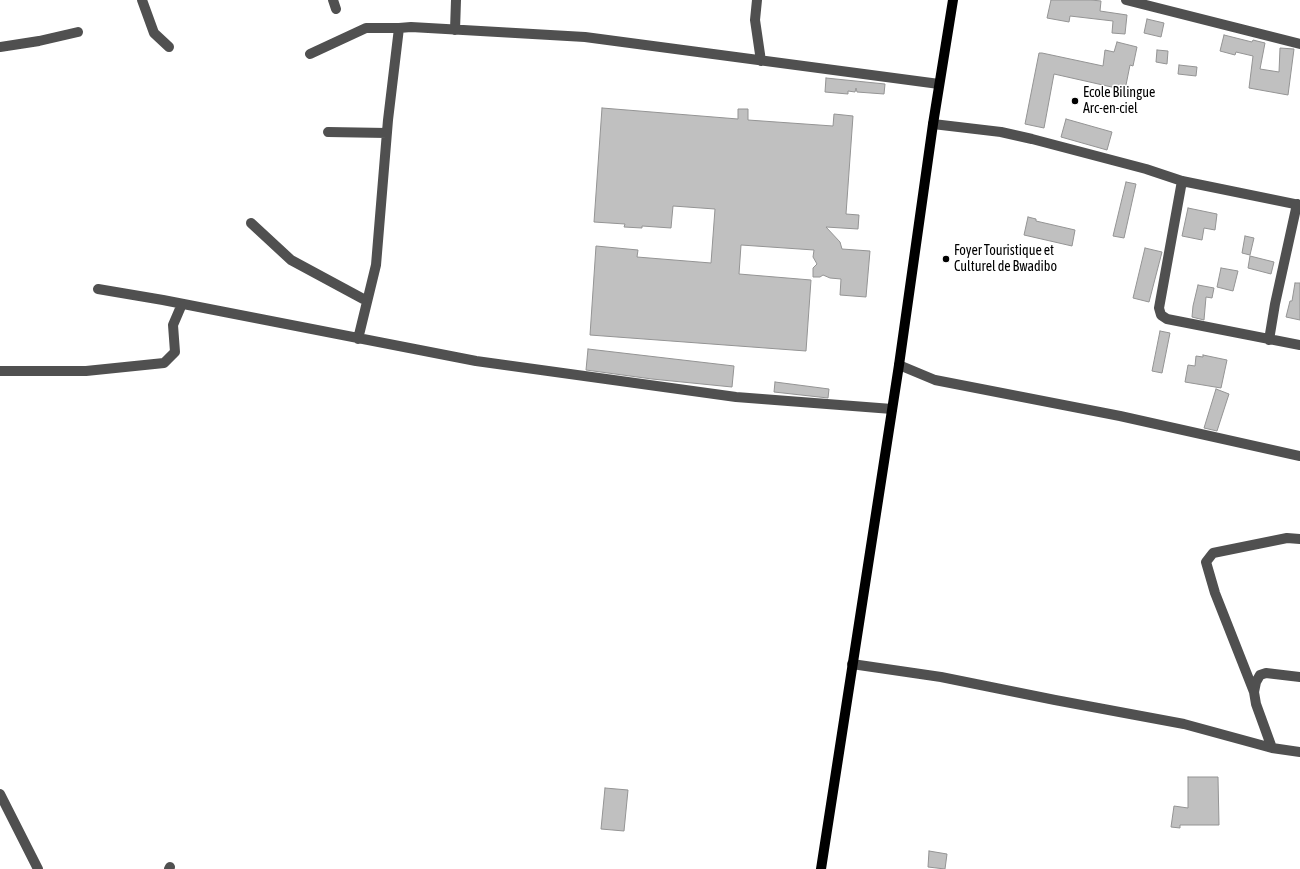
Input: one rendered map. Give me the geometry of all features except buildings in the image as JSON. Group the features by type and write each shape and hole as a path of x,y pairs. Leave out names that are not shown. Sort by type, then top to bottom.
{"main road":[{"path":"821,869 899,365 933,124 953,0"}],"street":[{"path":"142,0 154,33 169,47"},
{"path":"455,30 456,0"},
{"path":"757,0 754,20 761,61"},
{"path":"1126,0 1300,44"},
{"path":"310,54 366,28 455,30 585,37 939,84"},
{"path":"358,338 376,265 387,133 398,28"},
{"path":"0,47 39,41 78,32"},
{"path":"933,124 1001,132 1123,163 1182,181 1298,204 1269,340"},
{"path":"328,132 387,133"},
{"path":"1182,181 1160,308 1161,315 1167,319 1300,346"},
{"path":"251,223 291,260 367,300"},
{"path":"98,289 476,361 736,397 892,409"},
{"path":"0,371 86,371 164,363 175,352 173,325 182,304"},
{"path":"899,365 922,376 935,380 1120,416 1300,456"},
{"path":"1272,748 1256,704 1254,692 1215,593 1206,562 1213,553 1286,538 1300,539"},
{"path":"852,664 941,677 1184,724 1272,748 1300,752"},
{"path":"1254,692 1256,682 1260,676 1266,673 1300,677"},
{"path":"0,794 38,869"}],"place":[{"name":"Ecole Bilingue Arc-en-ciel","path":"1075,101"},
{"name":"Foyer Touristique et Culturel de Bwadibo","path":"946,259"}]}
